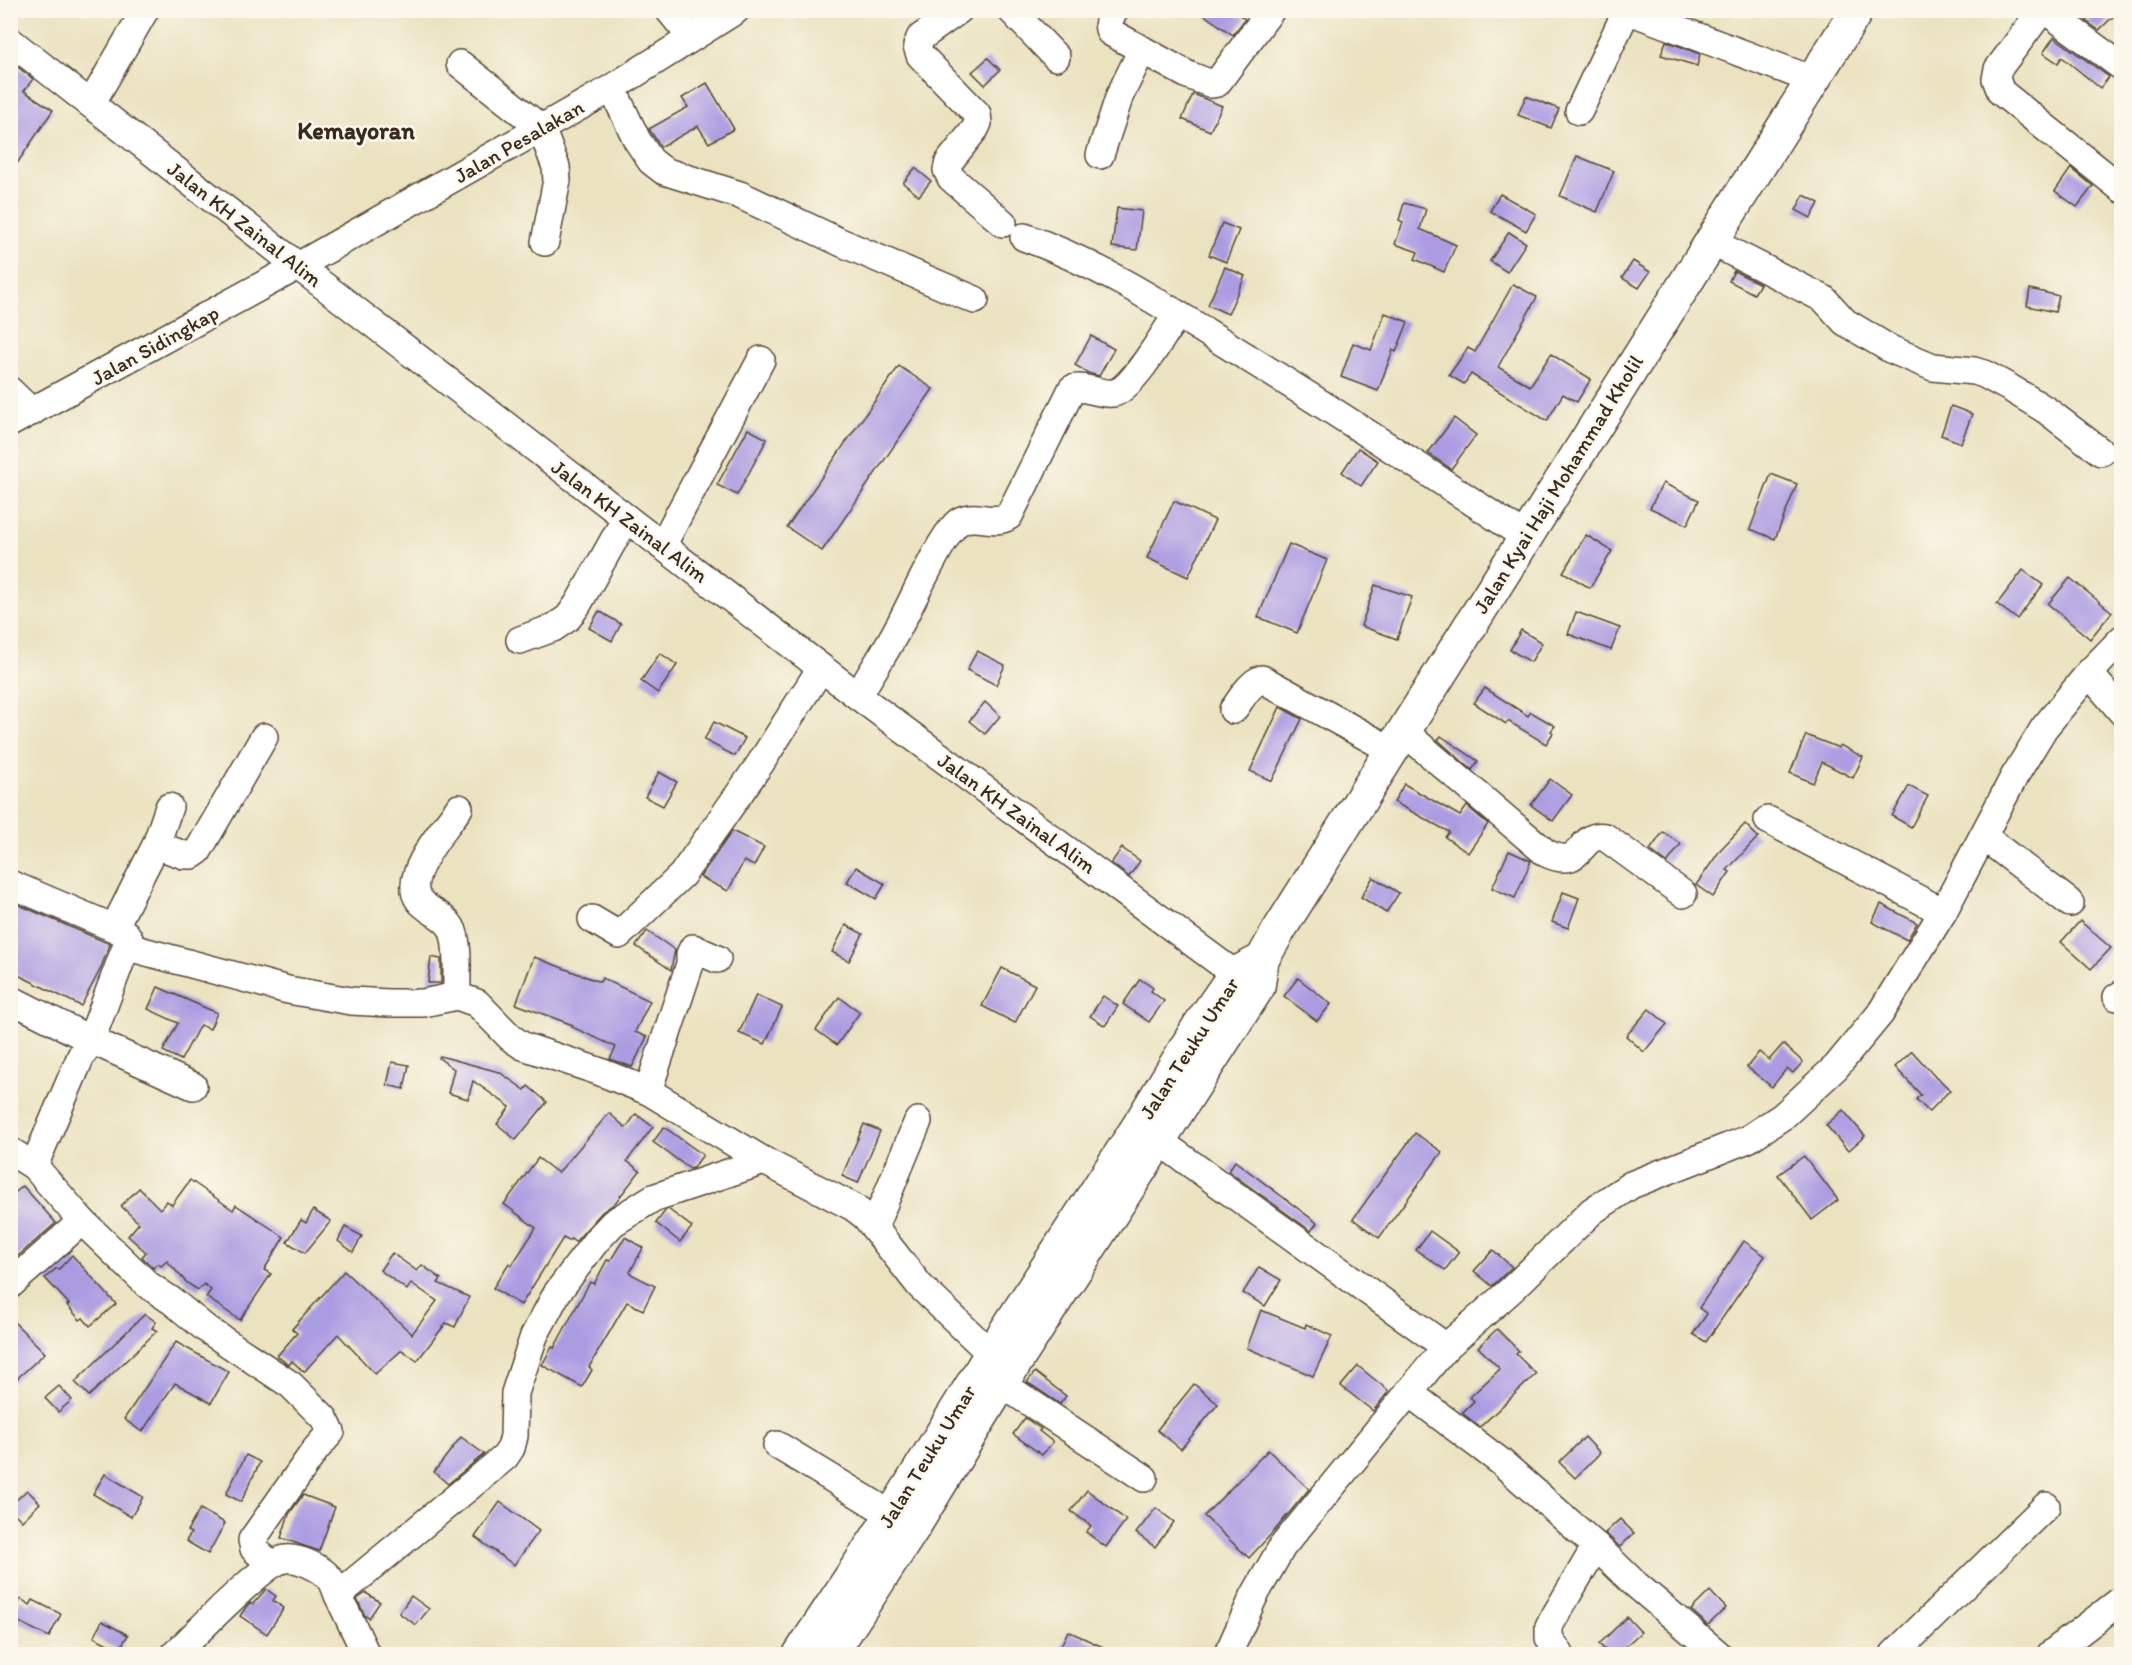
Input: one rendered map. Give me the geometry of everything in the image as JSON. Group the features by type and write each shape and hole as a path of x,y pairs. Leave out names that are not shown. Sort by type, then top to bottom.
{"main road":[{"name":"Jalan Kyai Haji Mohammad Kholil","path":"1252,974 1524,536 1857,10"},
{"name":"Jalan Teuku Umar","path":"800,1654 892,1515 1002,1384 1159,1141 1252,974"},
{"name":"Jalan Teuku Umar","path":"831,1654 947,1449 991,1354 1138,1127 1199,1026 1252,974"}],"street":[{"path":"91,104 145,10"},
{"path":"669,10 691,37"},
{"name":"Jalan Pesalakan","path":"298,266 612,88 736,10"},
{"path":"959,10 920,38 917,46 920,55 977,114 978,123 975,129 949,162 947,170 951,178 1014,230 1071,255 1178,314 1401,453 1524,536"},
{"path":"1011,10 1056,57"},
{"path":"1115,10 1108,21 1107,27 1110,32 1188,75 1214,84 1272,10"},
{"path":"1579,111 1627,10 1813,80"},
{"path":"2121,67 2044,10 1998,69 1996,79 2001,92 2121,189"},
{"name":"Jalan KH Zainal Alim","path":"10,41 298,266 858,696 1252,974"},
{"path":"1100,155 1120,95 1142,50"},
{"path":"460,64 541,128 556,167 557,180 545,242"},
{"path":"612,88 637,140 651,161 664,171 740,195 840,242 975,300"},
{"path":"1710,241 1824,299 1845,322 1890,349 1933,367 1984,374 2010,388 2046,410 2101,452"},
{"name":"Jalan Sidingkap","path":"21,418 298,266"},
{"path":"858,696 897,630 950,531 959,521 969,518 996,520 1009,516 1072,389 1081,387 1105,393 1122,390 1132,380 1178,314"},
{"path":"662,546 761,360"},
{"path":"10,391 21,418"},
{"path":"520,640 553,628 567,618 578,604 626,518"},
{"path":"1228,1654 1254,1596 1282,1547 1446,1347 1511,1290 1592,1211 1631,1185 1748,1139 1783,1116 1836,1067 1880,1014 1943,912 2014,777 2044,728 2089,673 2121,639"},
{"path":"592,919 619,935 682,875 760,764 821,668"},
{"path":"2089,673 2121,712"},
{"path":"1233,710 1256,681 1262,679 1397,741 1546,853 1564,859 1575,856 1590,839 1597,836 1605,837 1683,894"},
{"path":"156,845 184,855 192,855 198,850 264,737"},
{"path":"34,1166 81,1056 91,1040 121,938 169,807"},
{"path":"457,996 455,941 452,928 442,917 419,900 414,878 419,866 459,808"},
{"path":"1768,820 1943,912"},
{"path":"1983,836 2070,903"},
{"path":"10,884 121,938 288,990 351,1000 389,1003 423,1003 457,996 477,1003 510,1038 523,1046 598,1071 648,1091 714,1133 853,1207 865,1216 920,1286 991,1354"},
{"path":"648,1091 690,964 690,954 693,948 717,959"},
{"path":"10,999 91,1040 193,1086"},
{"path":"874,1227 918,1121"},
{"path":"1159,1141 1446,1347"},
{"path":"10,1151 34,1166 82,1221 147,1285 172,1301 205,1328 291,1385 324,1418 330,1432 252,1540 254,1549 271,1564"},
{"path":"338,1595 505,1457 514,1436 516,1393 534,1336 557,1293 613,1222 653,1198 764,1161"},
{"path":"10,1285 82,1221"},
{"path":"1002,1384 1144,1478"},
{"path":"1407,1392 1501,1462 1634,1583 1718,1654"},
{"path":"777,1446 892,1515"},
{"path":"1894,1654 2046,1506"},
{"path":"1560,1654 1549,1638 1549,1626 1596,1546"},
{"path":"175,1654 219,1610 271,1564 285,1558 317,1568 330,1578 366,1654"},
{"path":"2051,1654 2120,1601"}],"building":[{"path":"1197,10 1232,10 1245,19 1233,35"},
{"path":"2097,10 2120,10 2099,30 2086,21"},
{"path":"2054,37 2109,77 2100,88 2062,57 2058,63 2043,53"},
{"path":"1666,41 1700,54 1697,66 1661,55"},
{"path":"988,58 1000,70 985,85 972,72"},
{"path":"14,64 33,79 24,91 53,110 10,174 10,69"},
{"path":"707,83 734,129 709,143 698,126 661,147 649,129 688,107 682,98"},
{"path":"1193,94 1222,106 1210,131 1182,119"},
{"path":"1526,96 1559,109 1551,128 1518,115"},
{"path":"1577,156 1614,171 1597,212 1560,196"},
{"path":"915,168 931,181 919,196 903,183"},
{"path":"2071,168 2093,186 2077,207 2055,191"},
{"path":"1500,194 1536,214 1526,231 1490,211"},
{"path":"1804,195 1819,203 1811,218 1796,210"},
{"path":"1404,203 1426,209 1420,229 1456,245 1444,272 1415,259 1418,252 1395,244 1403,222 1399,220"},
{"path":"1117,208 1142,211 1137,250 1112,247"},
{"path":"1222,223 1239,230 1226,262 1209,255"},
{"path":"1509,232 1526,243 1507,272 1490,261"},
{"path":"1633,261 1650,272 1639,288 1622,278"},
{"path":"1225,267 1245,276 1228,314 1208,305"},
{"path":"1734,271 1760,284 1754,294 1729,281"},
{"path":"1513,284 1537,297 1498,367 1530,386 1551,354 1591,379 1577,402 1563,394 1547,421 1471,374 1464,384 1449,375 1468,348 1475,352"},
{"path":"2030,289 2059,296 2055,312 2027,306"},
{"path":"1385,313 1408,322 1396,352 1393,350 1378,391 1341,377 1353,343 1371,350"},
{"path":"1091,336 1114,349 1099,376 1088,373 1075,365"},
{"path":"899,366 933,389 822,551 787,527"},
{"path":"1951,406 1972,414 1961,443 1941,435"},
{"path":"1454,418 1476,435 1451,469 1428,453"},
{"path":"748,429 767,439 737,495 717,485"},
{"path":"1358,448 1378,461 1361,486 1342,472"},
{"path":"1771,474 1797,484 1775,539 1750,529"},
{"path":"1663,483 1699,500 1687,525 1650,508"},
{"path":"1174,501 1215,520 1188,577 1147,558"},
{"path":"1586,535 1612,551 1590,588 1563,572"},
{"path":"1289,544 1327,560 1297,633 1258,617"},
{"path":"2023,570 2043,585 2017,619 1997,604"},
{"path":"2070,578 2112,612 2090,639 2048,604"},
{"path":"1375,585 1412,597 1397,639 1361,626"},
{"path":"599,611 621,624 612,641 589,628"},
{"path":"1576,612 1620,628 1611,650 1568,634"},
{"path":"1521,630 1542,643 1531,662 1510,650"},
{"path":"977,651 1005,665 996,685 967,670"},
{"path":"660,653 677,665 658,693 641,681"},
{"path":"1485,688 1528,716 1531,712 1555,726 1546,744 1508,721 1506,724 1474,703"},
{"path":"985,702 1000,716 985,734 969,721"},
{"path":"1280,707 1302,719 1272,781 1250,771"},
{"path":"714,722 745,738 735,756 704,740"},
{"path":"1806,735 1839,748 1840,745 1863,757 1853,778 1822,762 1813,783 1790,773"},
{"path":"1441,736 1478,761 1472,770 1438,740"},
{"path":"659,772 677,782 663,806 645,797"},
{"path":"1550,779 1572,795 1553,821 1531,805"},
{"path":"1404,784 1460,816 1467,806 1488,824 1468,853 1445,837 1449,832 1394,802"},
{"path":"1909,786 1928,796 1911,827 1892,816"},
{"path":"1745,824 1758,837 1727,870 1730,872 1713,897 1696,885 1721,849"},
{"path":"732,831 764,847 754,866 744,861 728,891 700,877"},
{"path":"1663,832 1681,844 1667,863 1650,850"},
{"path":"1122,848 1140,861 1129,877 1111,863"},
{"path":"1509,851 1531,861 1515,898 1492,888"},
{"path":"856,867 885,884 876,899 847,882"},
{"path":"1373,877 1399,893 1386,913 1361,897"},
{"path":"1563,892 1579,898 1568,928 1552,922"},
{"path":"10,901 110,944 100,970 81,1006 10,971"},
{"path":"1881,904 1917,923 1907,940 1872,922"},
{"path":"2080,921 2111,948 2091,969 2061,942"},
{"path":"846,925 863,934 849,961 832,952"},
{"path":"647,931 675,950 671,970 636,946"},
{"path":"431,957 441,959 441,983 428,983"},
{"path":"534,957 600,982 602,978 650,1001 635,1032 647,1037 632,1067 610,1059 616,1047 572,1027 573,1025 516,1004"},
{"path":"1002,968 1035,985 1015,1023 982,1006"},
{"path":"1298,978 1331,1004 1317,1021 1284,996"},
{"path":"1140,979 1153,988 1151,991 1164,1001 1149,1022 1123,1004"},
{"path":"158,987 217,1013 210,1029 200,1025 181,1060 163,1051 178,1023 148,1009"},
{"path":"756,995 782,1007 765,1044 739,1033"},
{"path":"1103,996 1118,1006 1105,1026 1090,1016"},
{"path":"839,997 860,1012 837,1045 816,1030"},
{"path":"1649,1009 1667,1024 1644,1052 1626,1036"},
{"path":"1783,1044 1803,1062 1793,1073 1787,1068 1772,1087 1747,1067 1759,1052 1769,1060"},
{"path":"1912,1051 1950,1090 1929,1112 1916,1099 1921,1095 1895,1067"},
{"path":"440,1056 499,1072 525,1090 528,1086 547,1102 516,1140 497,1124 510,1107 473,1081 468,1099 448,1093 454,1069 439,1058"},
{"path":"392,1062 409,1065 404,1089 387,1085"},
{"path":"1843,1110 1865,1136 1848,1151 1826,1125"},
{"path":"609,1113 626,1128 636,1114 653,1127 627,1161 640,1171 615,1203 602,1212 575,1242 563,1238 521,1305 493,1288 509,1263 512,1265 536,1228 504,1204 538,1158 558,1173"},
{"path":"864,1124 880,1131 858,1183 842,1176"},
{"path":"664,1127 703,1155 693,1168 690,1169 653,1142"},
{"path":"1415,1133 1442,1152 1379,1238 1353,1219"},
{"path":"1804,1156 1838,1200 1812,1220 1778,1175"},
{"path":"1235,1161 1317,1223 1311,1231 1228,1171"},
{"path":"190,1180 233,1210 236,1205 284,1237 264,1270 271,1274 240,1320 206,1297 211,1290 204,1284 198,1290 187,1283 167,1261 153,1268 142,1257 146,1252 128,1236 139,1223 121,1206 139,1188 160,1209 167,1201 172,1205"},
{"path":"23,1186 56,1223 10,1263 10,1197"},
{"path":"668,1209 692,1227 680,1242 656,1223"},
{"path":"313,1210 331,1221 305,1253 287,1242 301,1220 306,1223"},
{"path":"345,1227 362,1236 353,1252 338,1241"},
{"path":"1430,1231 1459,1252 1445,1270 1416,1250"},
{"path":"625,1237 643,1248 631,1274 655,1286 643,1310 627,1302 589,1367 592,1370 582,1387 542,1365 552,1347 554,1348 590,1282 594,1284 607,1260 610,1261"},
{"path":"1744,1241 1765,1256 1706,1342 1693,1334 1707,1314 1699,1308"},
{"path":"1493,1250 1512,1267 1492,1286 1474,1271"},
{"path":"392,1253 417,1271 422,1265 441,1279 438,1283 469,1297 455,1327 446,1323 417,1361 402,1350 375,1374 338,1334 304,1372 292,1361 289,1365 277,1356 297,1333 292,1329 344,1271 412,1334 437,1301 411,1283 407,1290 380,1270"},
{"path":"72,1255 116,1304 90,1326 83,1318 80,1320 45,1278 57,1268 59,1269"},
{"path":"1259,1267 1281,1280 1265,1306 1243,1293"},
{"path":"1261,1310 1305,1328 1306,1324 1332,1336 1313,1376 1247,1348"},
{"path":"145,1314 156,1322 152,1328 157,1331 89,1396 75,1382"},
{"path":"10,1318 45,1353 10,1385"},
{"path":"1497,1329 1519,1351 1516,1354 1536,1374 1480,1427 1462,1413 1474,1401 1470,1397 1500,1369 1478,1347"},
{"path":"176,1342 229,1372 211,1403 175,1383 142,1432 124,1419"},
{"path":"1358,1366 1389,1391 1373,1411 1341,1386"},
{"path":"1035,1372 1066,1396 1060,1404 1027,1382"},
{"path":"1194,1384 1218,1404 1181,1449 1157,1430"},
{"path":"59,1386 72,1400 58,1412 45,1398"},
{"path":"1025,1418 1041,1429 1039,1431 1053,1442 1042,1455 1013,1434"},
{"path":"461,1437 484,1454 448,1484 434,1472"},
{"path":"1585,1437 1600,1453 1575,1478 1559,1462"},
{"path":"1268,1450 1309,1489 1249,1558 1204,1516"},
{"path":"246,1455 260,1462 241,1502 226,1494"},
{"path":"105,1474 143,1497 131,1517 93,1494"},
{"path":"27,1490 40,1503 22,1521 10,1509 10,1506"},
{"path":"1087,1490 1126,1520 1106,1547 1086,1532 1091,1526 1071,1511"},
{"path":"303,1495 335,1507 319,1551 281,1538 289,1514"},
{"path":"500,1502 539,1531 514,1565 475,1537"},
{"path":"1156,1508 1174,1522 1155,1547 1136,1533"},
{"path":"200,1509 225,1523 208,1554 186,1541 191,1533 187,1531"},
{"path":"1620,1519 1634,1533 1620,1547 1605,1533"},
{"path":"266,1589 276,1596 273,1601 284,1608 267,1634 240,1616 246,1607 250,1603 253,1604"},
{"path":"1710,1591 1726,1608 1708,1625 1691,1610"},
{"path":"366,1593 380,1602 369,1618 365,1616 357,1599"},
{"path":"411,1596 429,1609 416,1625 399,1613"},
{"path":"21,1599 30,1605 33,1600 61,1614 49,1637 11,1618"},
{"path":"1627,1617 1641,1632 1617,1654 1609,1654 1599,1644"},
{"path":"102,1621 128,1635 119,1650 94,1637"},
{"path":"1068,1631 1118,1654 1070,1654 1059,1650"}],"district":[{"name":"Kemayoran","path":"356,130"}]}
